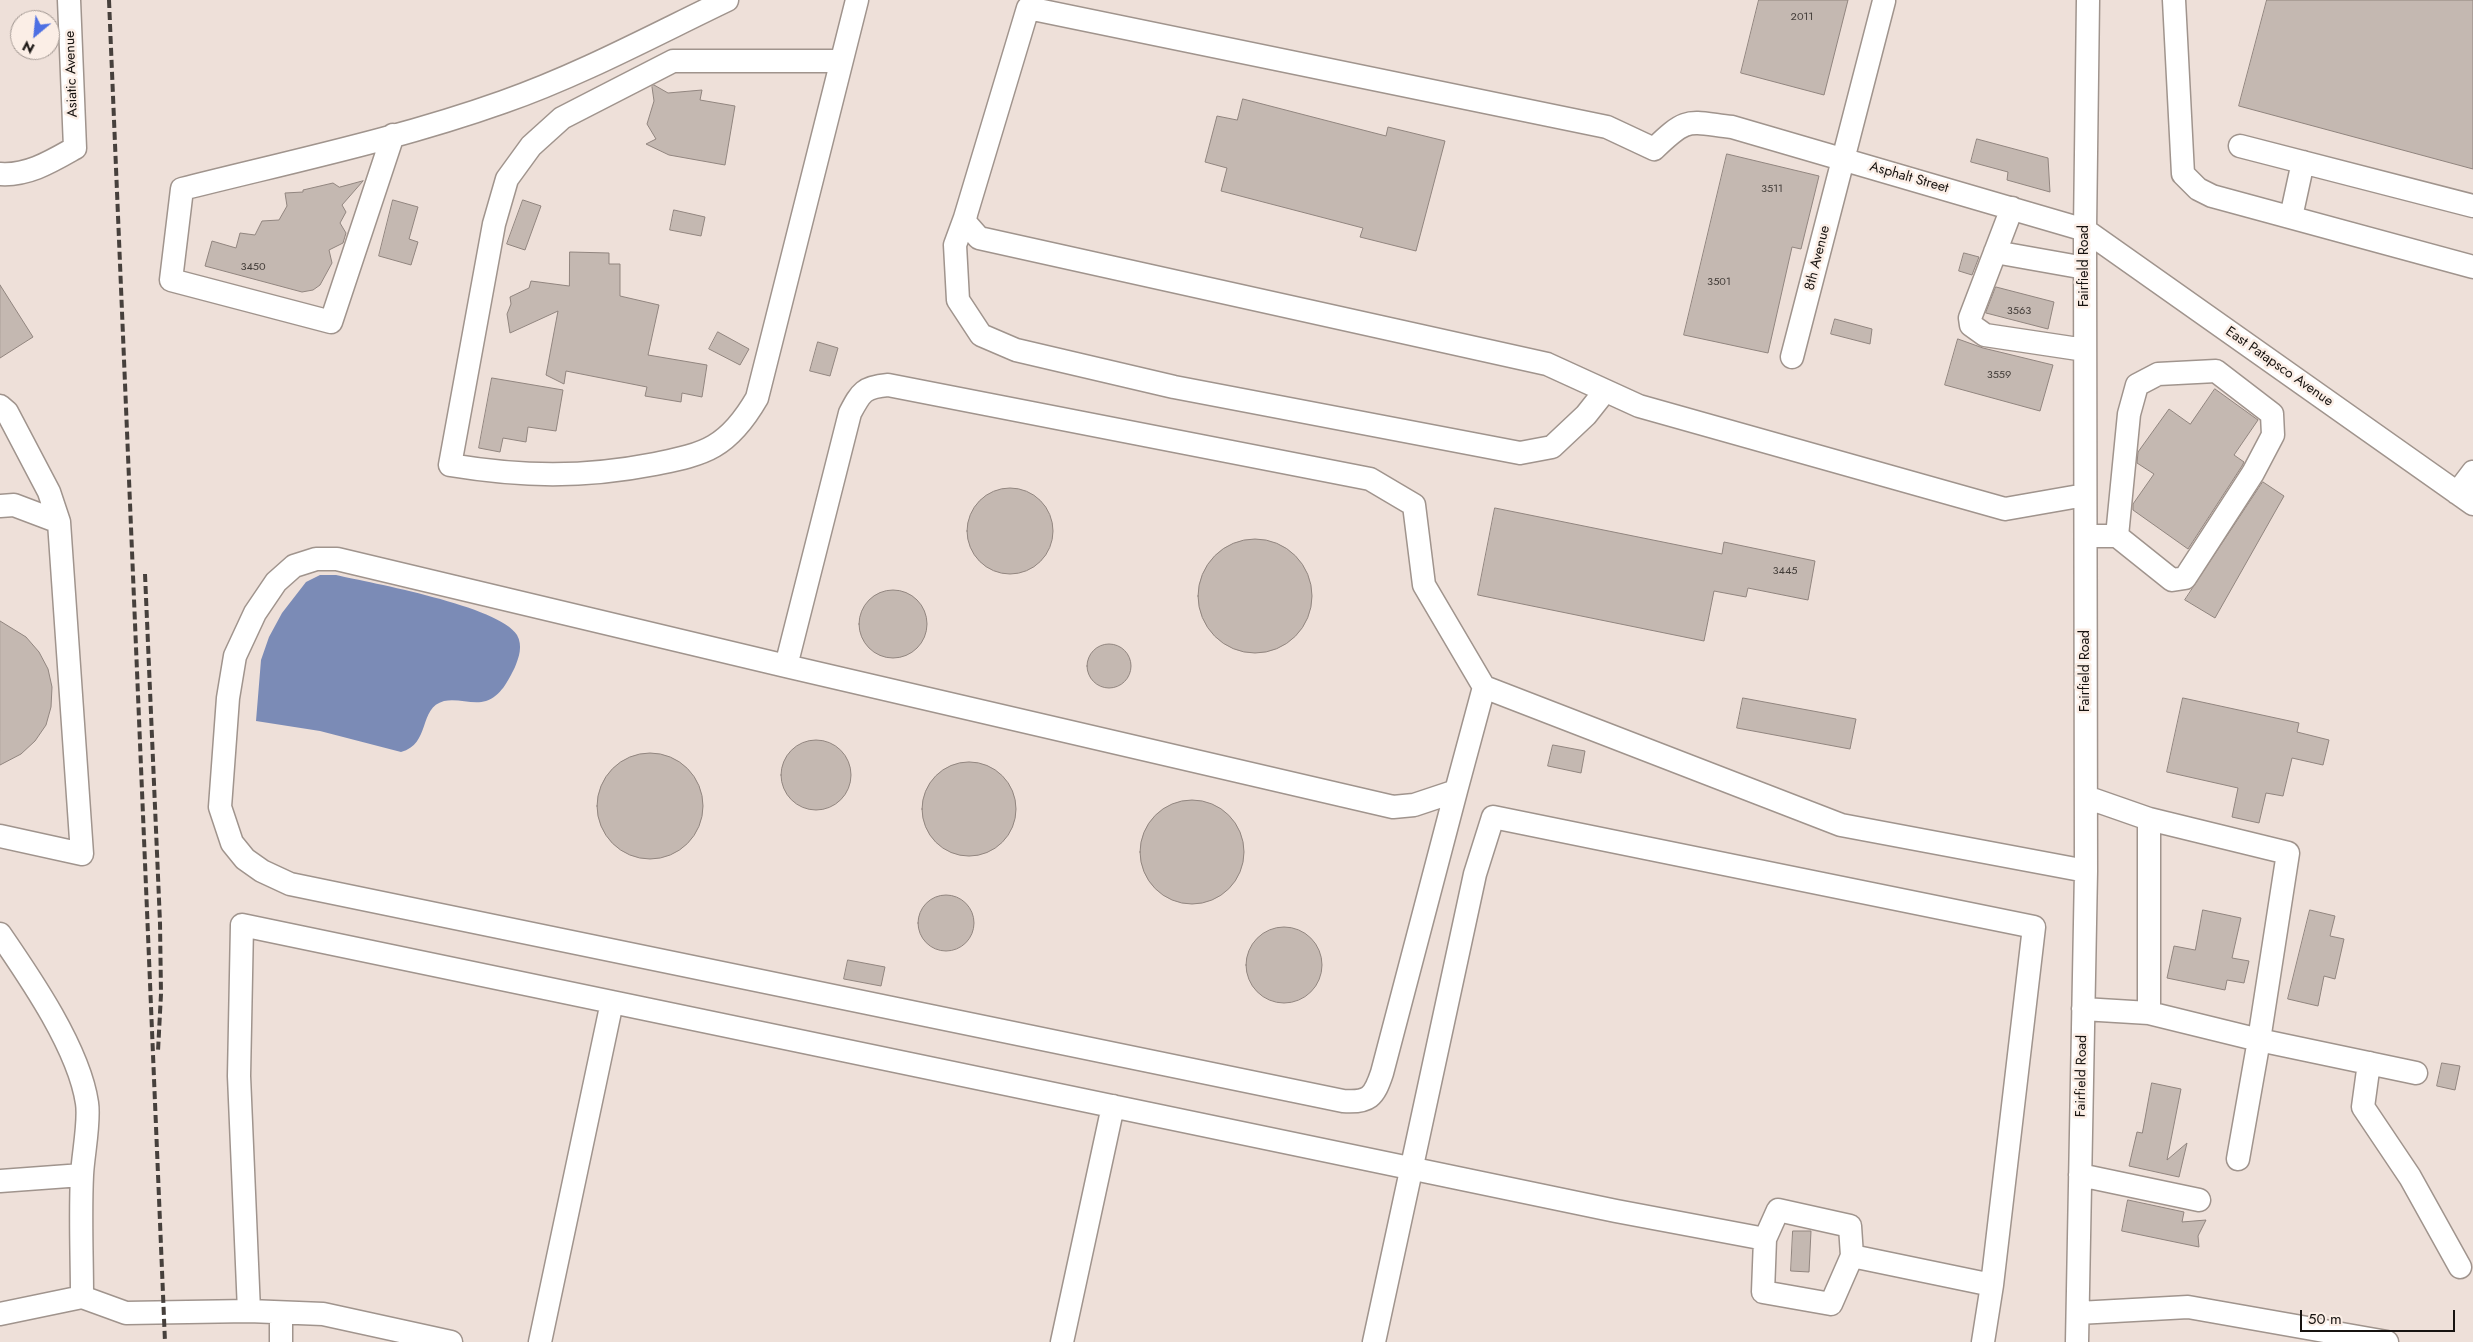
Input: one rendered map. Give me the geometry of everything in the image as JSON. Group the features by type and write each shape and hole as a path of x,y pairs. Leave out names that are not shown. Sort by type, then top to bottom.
{"street":[{"name":"Asiatic Avenue","path":"0,174 40,168 75,148 69,0"},
{"path":"393,135 331,322 171,280 182,189 393,135 434,125 505,102 576,72 727,0"},
{"path":"841,61 674,61 562,118 531,146 507,180 494,224 450,465 489,471 548,476 612,472 679,459 714,446 744,420 757,398 858,0"},
{"name":"Fairfield Road","path":"2077,1342 2086,871 2085,230 2088,0"},
{"path":"2174,0 2183,174 2198,189 2212,196 2473,267"},
{"name":"8th Avenue","path":"1792,357 1884,1"},
{"path":"1027,4 964,221 979,238 1547,364 1639,406 2005,509 2086,495"},
{"name":"Asphalt Street","path":"1027,4 1607,128 1654,149 1680,125 1690,122 1732,127 2085,230"},
{"path":"2240,146 2473,206"},
{"path":"2291,217 2303,162"},
{"path":"2012,208 1970,318 1972,325 1985,334 2085,350"},
{"path":"966,215 955,245 958,300 981,335 1016,350 1174,386 1520,453 1552,447 1586,415 1605,391"},
{"name":"East Patapsco Avenue","path":"2085,230 2465,498"},
{"path":"1995,252 2086,268"},
{"path":"2086,536 2117,536 2172,580 2185,578 2253,473 2273,435 2272,414 2216,370 2158,374 2137,385 2129,414 2117,536"},
{"path":"786,666 850,413 860,394 865,390 871,386 888,385 1370,479 1414,505 1424,585 1484,687 1841,825 2086,871"},
{"path":"0,406 7,412 49,492 59,522 82,854 0,836"},
{"path":"2465,498 2473,472"},
{"path":"0,506 14,505 59,522"},
{"path":"1456,791 1414,805 1393,807 786,666 337,558 316,559 294,566 276,582 255,613 235,656 228,698 220,807 232,843 245,859 262,871 290,884 1343,1101 1359,1102 1370,1097 1376,1090 1382,1073 1484,687"},
{"path":"2086,797 2149,819 2288,853 2259,1040 2238,1159"},
{"path":"1374,1342 1475,874 1493,817 2034,927 1992,1285 1982,1342"},
{"path":"2148,1013 2149,819"},
{"path":"249,1311 239,1076 242,925 1411,1168 1765,1239"},
{"path":"0,934 32,980 78,1069 88,1104 82,1175 82,1297"},
{"path":"540,1342 612,1002"},
{"path":"2084,1009 2148,1013 2259,1040 2416,1073"},
{"path":"2369,1063 2364,1107 2410,1177 2460,1267"},
{"path":"1062,1342 1113,1106"},
{"path":"0,1181 82,1175"},
{"path":"2080,1175 2199,1200"},
{"path":"1778,1210 1850,1226 1852,1256 1831,1304 1763,1292 1765,1239 1778,1210"},
{"path":"1852,1256 1992,1285"},
{"path":"0,1314 82,1297 126,1312 249,1311 323,1314 451,1342"},
{"path":"2078,1313 2188,1307 2388,1342"},
{"path":"280,1342 281,1313"}],"water":[{"path":"320,575 336,575 433,597 461,605 506,624 517,635 520,647 519,655 510,678 496,696 486,701 449,700 436,705 427,718 417,742 401,752 320,731 256,721 261,660 269,637 282,613 306,582"}],"building":[{"path":"1759,0 1848,0 1824,95 1741,73"},
{"path":"2267,0 2473,0 2473,169 2239,106"},
{"path":"654,85 668,93 702,90 700,100 735,106 725,165 669,155 646,144 656,139 647,124 654,101 652,87"},
{"path":"1243,99 1386,136 1388,127 1445,141 1416,251 1360,237 1363,228 1221,191 1227,168 1205,162 1217,116 1237,120"},
{"path":"1977,139 2048,158 2050,192 2007,180 2008,172 1971,162"},
{"path":"1727,154 1819,176 1801,249 1792,247 1768,353 1684,335"},
{"path":"363,181 342,205 346,212 340,223 346,233 343,243 329,250 332,263 320,285 313,290 302,292 205,266 212,241 236,248 240,233 255,235 262,221 279,220 287,206 285,193 303,192 303,190 333,183 339,187"},
{"path":"393,200 418,207 409,239 418,242 411,265 379,256"},
{"path":"523,200 541,206 525,250 507,244"},
{"path":"674,210 705,217 701,236 670,230"},
{"path":"570,252 609,253 609,264 620,264 620,296 659,305 648,355 707,365 702,397 682,393 681,402 645,396 647,387 566,371 564,384 546,375 558,311 510,333 507,314 511,304 510,297 529,288 531,281 569,286"},
{"path":"1964,253 1979,257 1972,275 1959,271"},
{"path":"0,285 33,337 0,358"},
{"path":"1996,287 2054,302 2048,329 1986,313"},
{"path":"1835,319 1872,329 1870,344 1831,334"},
{"path":"718,332 749,349 740,365 709,349"},
{"path":"1958,339 1983,348 2053,365 2040,411 1945,385"},
{"path":"818,342 838,348 830,376 810,371"},
{"path":"492,378 563,390 556,431 528,427 526,442 503,438 500,452 479,448"},
{"path":"2215,389 2258,420 2234,455 2244,462 2242,466 2188,549 2133,510 2133,504 2154,474 2137,463 2138,452 2169,409 2190,424"},
{"path":"2263,482 2284,496 2215,618 2185,600"},
{"path":"1010,488 1027,491 1041,500 1050,514 1053,531 1050,548 1041,562 1027,571 1010,574 993,571 979,562 970,548 967,531 970,514 979,500 993,491"},
{"path":"1495,508 1722,554 1724,542 1815,561 1808,600 1748,588 1746,597 1714,591 1704,641 1478,595"},
{"path":"1255,539 1277,544 1295,556 1307,574 1312,596 1307,618 1295,636 1277,648 1255,653 1233,648 1215,636 1203,618 1198,596 1203,574 1215,556 1233,544"},
{"path":"893,590 906,593 917,600 924,611 927,624 924,637 917,648 906,655 893,658 880,655 869,648 862,637 859,624 862,611 869,600 880,593"},
{"path":"0,621 26,637 39,652 48,669 52,687 51,707 46,725 35,741 21,754 0,765"},
{"path":"1109,644 1121,648 1127,654 1131,666 1127,678 1121,684 1109,688 1097,684 1091,678 1087,666 1091,654 1097,648"},
{"path":"1743,698 1856,719 1850,749 1737,728"},
{"path":"2183,698 2299,723 2297,732 2329,740 2323,765 2292,758 2283,796 2266,793 2259,823 2232,817 2238,788 2167,772"},
{"path":"809,740 823,740 836,745 846,755 851,768 851,782 846,795 836,805 823,810 809,810 796,805 786,795 781,782 781,768 786,755 796,745"},
{"path":"1553,745 1585,751 1581,773 1548,766"},
{"path":"650,753 670,757 688,768 699,786 703,806 699,826 688,844 670,855 650,859 630,855 612,844 601,826 597,806 601,786 612,768 630,757"},
{"path":"969,762 987,766 1002,776 1012,791 1016,809 1012,827 1002,842 987,852 969,856 951,852 936,842 926,827 922,809 926,791 936,776 951,766"},
{"path":"1192,800 1212,804 1229,815 1240,832 1244,852 1240,872 1229,889 1212,900 1192,904 1172,900 1155,889 1144,872 1140,852 1144,832 1155,815 1172,804"},
{"path":"946,895 961,900 969,908 974,923 969,938 961,946 946,951 931,946 923,938 918,923 923,908 931,900"},
{"path":"2203,910 2241,918 2232,958 2249,961 2244,983 2227,980 2225,990 2167,978 2174,946 2195,950"},
{"path":"2310,910 2335,916 2330,936 2344,939 2335,979 2324,976 2318,1006 2288,999"},
{"path":"1284,927 1299,930 1311,938 1319,950 1322,965 1319,980 1311,992 1299,1000 1284,1003 1269,1000 1257,992 1249,980 1246,965 1249,950 1257,938 1269,930"},
{"path":"848,960 885,967 881,986 844,979"},
{"path":"2442,1063 2460,1066 2455,1090 2437,1086"},
{"path":"2152,1083 2181,1089 2167,1160 2187,1143 2179,1177 2129,1166 2137,1132 2142,1133"},
{"path":"2128,1200 2184,1212 2182,1222 2206,1220 2198,1236 2199,1247 2122,1231"},
{"path":"1793,1231 1811,1231 1809,1272 1791,1271"}],"railway":[{"path":"109,0 165,1342"},
{"path":"145,574 160,923 161,994 158,1051"}]}
